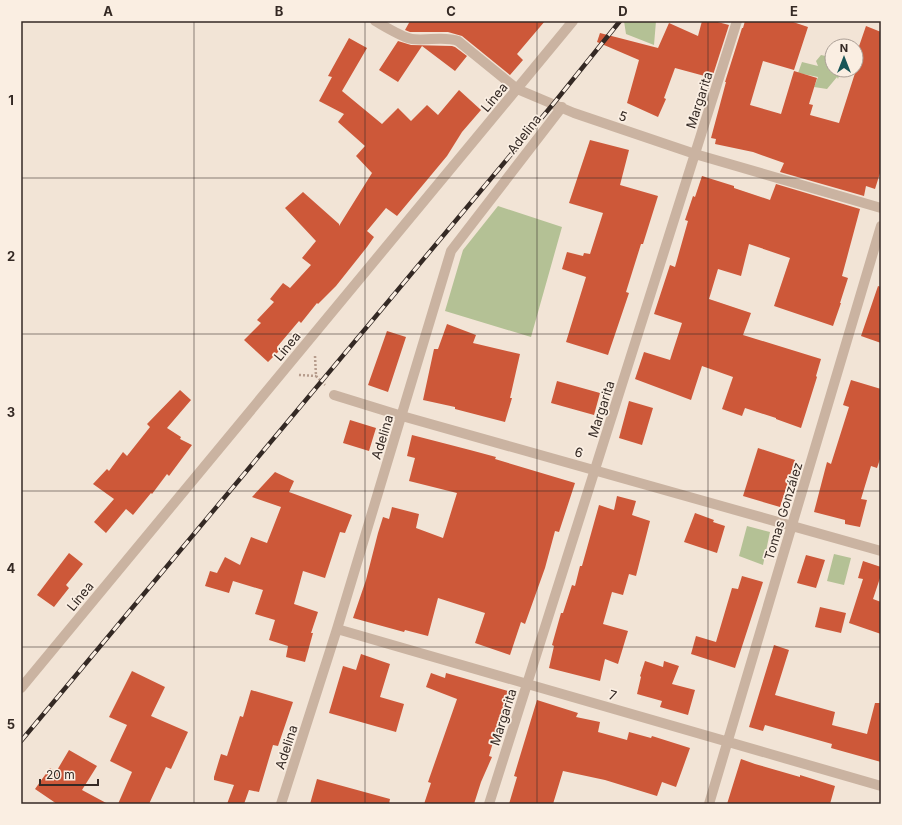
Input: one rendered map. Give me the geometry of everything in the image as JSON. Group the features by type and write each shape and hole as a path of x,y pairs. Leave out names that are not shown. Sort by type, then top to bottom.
{"street":[{"name":"5","path":"375,21 409,39 428,40 451,38 458,41 517,89 574,113 695,154 881,208"},
{"name":"Línea","path":"21,688 573,21"},
{"name":"Margarita","path":"489,804 737,21"},
{"name":"Adelina","path":"281,804 337,629 451,251 562,107"},
{"name":"Tomas González","path":"709,804 881,226"},
{"name":"6","path":"334,395 402,416 881,551"},
{"name":"7","path":"337,629 881,786"}],"path":[{"path":"314,335 316,376 334,395"}],"green space":[{"path":"624,21 656,21 654,45 626,34"},
{"path":"821,55 824,56 824,78 836,78 827,89 814,87 818,77 798,73 802,62 818,66 816,61"},
{"path":"498,206 562,227 531,337 445,311 463,250"},
{"path":"747,526 770,532 763,565 739,556"},
{"path":"834,554 851,558 844,585 827,581"}],"building":[{"path":"410,21 545,21 517,54 523,60 510,75 462,36 448,32 410,32 405,30"},
{"path":"702,21 714,21 729,25 712,78 675,68 664,98 666,99 658,117 627,103 639,60 597,42 600,33 658,48 669,23 698,36"},
{"path":"745,21 790,21 808,27 794,70 763,61 750,105 781,114 794,71 817,78 809,104 813,105 810,115 839,123 853,78 864,78 864,38 862,38 866,26 881,32 881,170 875,189 866,186 864,196 780,172 784,163 753,152 715,144 716,139 711,138 725,82"},
{"path":"349,38 367,48 342,91 382,124 398,108 411,121 427,105 438,115 459,90 481,110 462,132 447,156 397,216 386,208 367,231 374,237 367,247 336,286 318,304 317,303 301,323 299,321 277,347 280,350 268,362 244,340 261,323 257,320 274,302 270,299 283,283 290,288 311,265 302,258 316,241 285,208 303,192 339,224 339,226 372,173 356,156 365,146 338,122 344,114 319,101 332,77 328,76"},
{"path":"398,41 411,45 452,46 467,56 455,71 422,46 398,82 379,70"},
{"path":"590,140 629,150 620,185 658,196 643,244 641,244 626,292 629,293 608,355 566,342 586,277 562,269 567,252 583,256 584,253 590,254 603,213 569,203"},
{"path":"702,176 734,186 734,188 770,200 776,184 860,209 842,276 848,278 833,326 774,306 790,258 749,244 741,276 718,269 709,299 751,313 743,335 821,359 801,428 745,408 742,416 722,409 733,377 702,366 691,400 635,379 644,352 670,360 682,323 654,314 670,265 675,267 688,221 685,220"},
{"path":"878,286 881,287 881,343 861,336"},
{"path":"447,324 476,335 473,343 520,354 510,398 512,398 505,422 455,409 455,407 423,400 434,349 438,349"},
{"path":"387,331 406,337 388,392 368,385"},
{"path":"851,380 881,389 881,456 877,468 871,466 861,499 867,500 860,527 845,524 845,520 814,512 827,462 831,464 849,407 843,405"},
{"path":"557,381 600,393 594,415 551,403"},
{"path":"180,390 191,400 167,428 181,437 180,439 192,445 169,476 167,474 152,494 151,493 133,515 126,509 106,533 94,522 114,499 93,484 107,469 109,471 123,452 127,456 150,427 147,424"},
{"path":"629,401 653,408 642,445 619,438"},
{"path":"350,420 376,428 369,451 343,443"},
{"path":"412,435 496,457 495,459 575,483 559,532 555,531 545,568 525,624 521,622 510,655 475,643 485,613 438,598 428,636 405,630 404,632 353,618 366,580 383,517 389,519 392,507 419,514 416,528 443,538 457,493 409,481 415,458 407,456"},
{"path":"758,448 795,460 780,507 743,496"},
{"path":"275,472 294,481 289,492 352,515 345,533 340,532 325,578 303,571 294,604 318,612 311,633 313,633 305,662 286,657 288,646 269,640 275,620 255,614 263,590 233,581 229,593 205,586 210,571 217,573 225,557 240,565 251,537 267,543 281,507 252,497"},
{"path":"617,496 636,501 632,515 650,521 636,576 629,574 623,595 612,592 603,624 628,631 618,664 605,659 600,681 549,668 554,646 552,645 561,613 563,613 572,585 575,586 599,505 614,510"},
{"path":"695,513 725,526 717,553 684,542"},
{"path":"69,553 83,564 66,585 69,588 54,607 37,595"},
{"path":"806,555 825,560 816,588 797,583"},
{"path":"863,561 881,567 881,575 873,599 881,602 881,634 849,623 863,579 858,578"},
{"path":"742,576 763,582 735,668 691,654 696,636 716,642 732,588 738,589"},
{"path":"820,607 846,613 841,633 815,627"},
{"path":"774,645 789,650 775,695 835,712 832,725 867,734 875,703 881,703 881,762 831,748 832,744 765,725 763,731 749,727"},
{"path":"361,654 390,664 380,697 404,704 396,732 329,713 343,666 356,670"},
{"path":"645,661 663,667 664,661 679,666 672,684 695,690 688,715 660,707 662,701 637,694 640,676"},
{"path":"132,671 165,687 151,716 188,732 171,769 166,767 149,804 118,804 132,772 110,761 127,725 109,717"},
{"path":"431,673 445,678 446,673 508,691 489,756 492,757 481,782 474,804 424,804 431,783 428,782 457,699 426,687"},
{"path":"251,690 293,702 278,746 273,745 259,792 249,790 244,804 227,804 234,785 214,780 214,777 221,754 227,756 240,716 243,717"},
{"path":"537,700 578,713 576,717 600,722 598,732 627,740 629,732 651,738 652,736 690,748 676,787 662,782 657,796 605,780 563,771 553,804 509,804 517,777 514,776"},
{"path":"69,750 97,766 82,790 108,804 57,804 35,789 50,768 56,772"},
{"path":"741,759 835,786 830,804 727,804"},
{"path":"317,779 390,799 389,804 310,804"}],"railway":[{"path":"21,741 554,103 620,21"}]}
